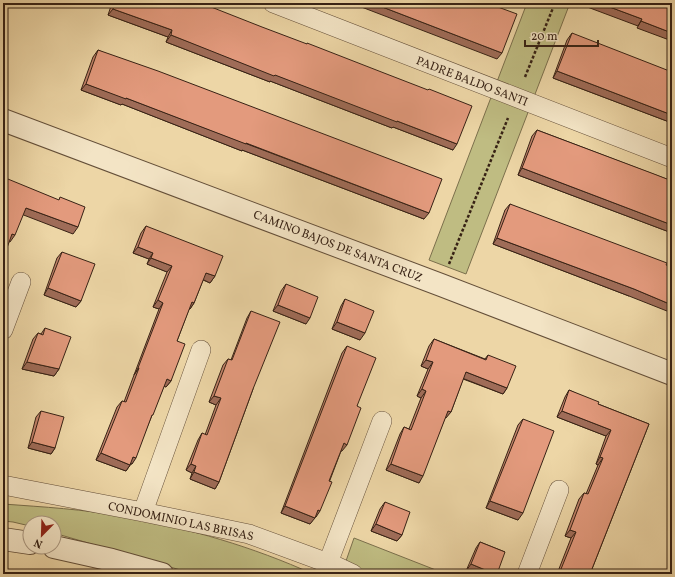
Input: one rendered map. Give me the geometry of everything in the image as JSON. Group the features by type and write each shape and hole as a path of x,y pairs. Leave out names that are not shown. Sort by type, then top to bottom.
{"street":[{"name":"PADRE BALDO SANTI","path":"273,3 672,158"},
{"name":"CAMINO BAJOS DE SANTA CRUZ","path":"3,120 441,285 672,374"},
{"path":"3,330 21,282"},
{"path":"143,512 201,350"},
{"path":"328,563 382,421"},
{"name":"CONDOMINIO LAS BRISAS","path":"3,485 249,534 328,563 353,574"},
{"path":"527,574 559,490"},
{"path":"3,539 22,542"},
{"path":"62,549 112,560 162,574"}],"path":[{"path":"441,285 555,3"}],"shaded area":[{"path":"527,3 570,3 466,274 429,260"},
{"path":"3,504 109,514 197,533 267,555 313,574 194,574 62,535 62,515 22,515 22,524 3,521"},
{"path":"354,538 446,574 366,574 353,568 346,561"}],"building":[{"path":"115,3 201,3 472,106 457,144 275,75 274,76 171,35 172,30 113,9"},
{"path":"372,3 487,3 517,14 502,53"},
{"path":"599,3 672,3 672,33 641,21 642,19"},
{"path":"572,33 672,72 672,115 557,71"},
{"path":"98,50 158,71 442,179 429,213 86,84"},
{"path":"537,130 672,181 672,225 522,168"},
{"path":"3,177 59,200 60,197 85,207 78,227 26,208 15,235 12,234 3,259"},
{"path":"510,204 667,263 666,265 672,267 672,305 634,289 497,238"},
{"path":"146,226 223,256 215,276 206,273 194,303 192,302 177,341 185,344 171,381 167,379 136,458 133,457 130,465 101,453 122,401 126,402 139,368 163,303 158,300 172,266 151,258 153,253 138,247"},
{"path":"62,252 95,264 81,301 48,288"},
{"path":"286,284 318,297 310,318 278,305"},
{"path":"345,299 374,311 365,333 337,322"},
{"path":"251,311 280,322 253,389 219,482 194,472 196,466 191,464 202,433 207,435 221,398 214,396 228,359 232,360"},
{"path":"45,328 71,337 59,369 27,362 38,333 43,335"},
{"path":"434,339 486,360 488,355 516,366 507,388 466,372 451,412 448,411 423,476 391,464 404,427 411,430 426,391 422,389 433,362 426,360"},
{"path":"347,346 376,358 357,406 361,408 347,445 344,443 329,481 332,482 320,511 318,510 315,518 285,506"},
{"path":"569,390 599,402 598,404 649,424 590,574 559,574 576,532 570,530 584,493 588,494 603,458 600,457 611,430 562,411"},
{"path":"41,411 64,417 55,448 32,442"},
{"path":"523,419 554,431 523,513 490,501"},
{"path":"385,502 410,512 402,535 376,524"},
{"path":"480,542 505,552 497,574 471,564"},
{"path":"672,566 672,574 669,574"}]}
